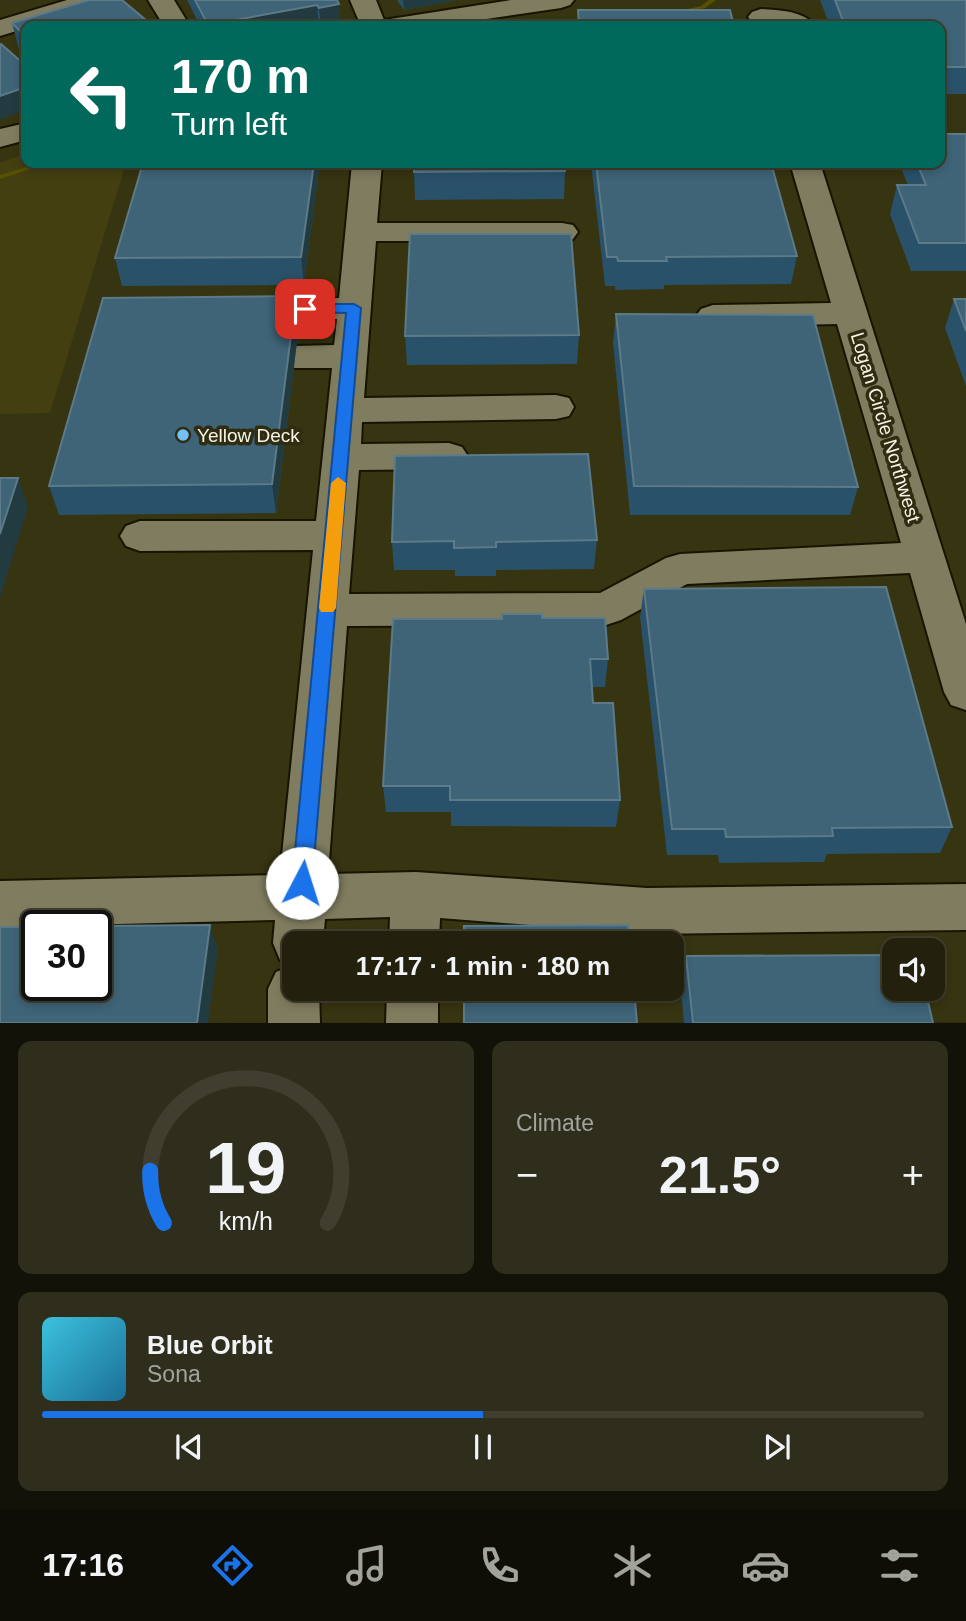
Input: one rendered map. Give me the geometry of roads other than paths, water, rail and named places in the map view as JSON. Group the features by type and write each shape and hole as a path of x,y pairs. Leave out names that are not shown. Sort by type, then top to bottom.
{"street":[{"path":"0,11 94,0"},
{"path":"160,0 174,21"},
{"path":"363,0 372,21"},
{"path":"423,21 561,0"},
{"path":"2,37 31,6"},
{"path":"757,16 788,21"},
{"path":"0,138 21,132"},
{"path":"299,921 367,168"},
{"name":"Logan Circle Northwest","path":"808,168 857,297 925,557 966,692"},
{"path":"361,232 562,232"},
{"path":"682,317 857,297"},
{"path":"207,309 354,308"},
{"path":"295,357 350,356"},
{"path":"345,410 556,407"},
{"path":"341,457 485,456"},
{"path":"140,536 239,524 334,535"},
{"path":"327,610 606,609 680,569 925,557"},
{"path":"414,931 416,894"},
{"path":"0,904 299,921 416,894 647,911 966,907"},
{"path":"294,1001 294,1023"},
{"path":"412,1023 413,1001"}],"waterway":[{"path":"678,12 703,7 713,0"},
{"path":"0,177 30,168"}],"place":[{"name":"Yellow Deck","path":"183,435"}]}
